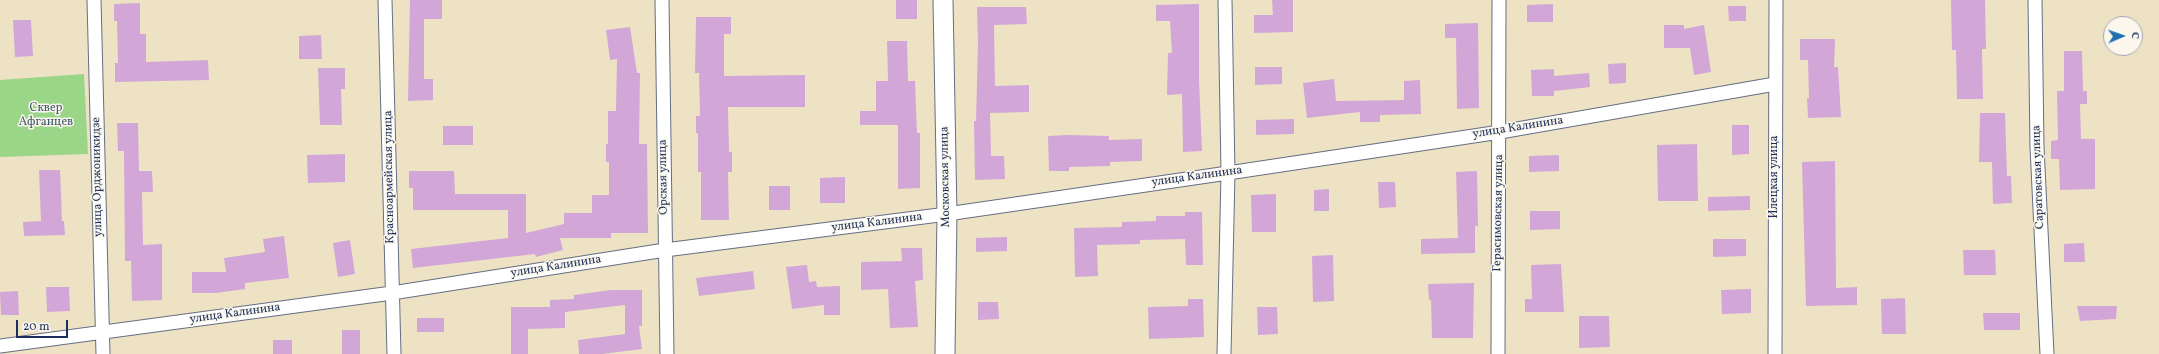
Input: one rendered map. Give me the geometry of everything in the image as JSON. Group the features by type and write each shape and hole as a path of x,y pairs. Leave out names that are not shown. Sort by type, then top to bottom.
{"street":[{"name":"улица Орджоникидзе","path":"94,0 103,354"},
{"name":"Красноармейская улица","path":"385,0 394,354"},
{"name":"Орская улица","path":"662,0 667,354"},
{"name":"Московская улица","path":"943,0 948,214 945,354"},
{"path":"1224,354 1228,173 1225,0"},
{"name":"Герасимовская улица","path":"1498,354 1500,132 1499,0"},
{"name":"Илецкая улица","path":"1775,354 1776,0"},
{"name":"Саратовская улица","path":"2035,0 2037,147 2046,354"},
{"name":"улица Калинина","path":"0,346 392,293 665,250 948,214 1228,173 1500,132 1775,84"}],"green space":[{"name":"Сквер Афганцев","path":"84,74 88,154 0,157 0,80"}],"building":[{"path":"410,0 442,0 442,19 424,19 424,79 433,79 433,100 408,101"},
{"path":"896,0 917,0 917,19 896,19"},
{"path":"1272,0 1293,0 1293,32 1254,33 1254,15 1273,15"},
{"path":"1951,0 1985,0 1986,49 1982,49 1983,99 1957,99 1956,50 1952,50"},
{"path":"140,3 140,34 146,34 146,62 208,60 209,80 115,82 115,63 118,63 117,21 114,21 114,4"},
{"path":"1199,4 1199,80 1202,151 1183,152 1182,94 1167,95 1168,53 1172,53 1170,21 1156,21 1156,5"},
{"path":"1553,4 1553,22 1527,22 1527,5"},
{"path":"1728,6 1746,6 1746,21 1729,21"},
{"path":"977,7 1026,7 1027,24 994,25 995,86 1029,85 1029,112 990,113 991,156 1004,156 1005,179 975,180 974,121 976,121 978,43"},
{"path":"696,17 731,17 731,34 724,34 724,76 805,75 805,107 728,107 729,152 732,152 732,172 728,172 729,220 701,220 701,172 698,172 698,133 696,133 696,116 700,116 699,73 695,73"},
{"path":"13,20 31,20 33,56 15,57"},
{"path":"1478,23 1479,108 1457,109 1456,38 1445,38 1445,24"},
{"path":"1664,25 1684,25 1684,29 1704,25 1711,72 1694,75 1690,48 1664,48"},
{"path":"630,27 637,73 640,73 639,144 647,144 648,233 611,233 611,238 560,238 563,250 536,257 535,254 413,268 411,249 508,238 508,210 413,210 413,188 409,188 409,171 454,171 455,194 526,194 526,233 564,224 564,213 592,213 592,195 609,195 609,162 606,162 606,144 608,144 608,111 616,111 617,59 610,60 606,30"},
{"path":"321,35 322,59 299,59 299,36"},
{"path":"1800,39 1835,39 1834,67 1838,67 1841,117 1808,118 1808,60 1800,60"},
{"path":"887,41 907,41 908,81 915,81 917,133 920,133 920,188 898,189 898,125 860,125 860,111 876,111 876,81 888,81"},
{"path":"2064,51 2082,51 2083,91 2087,91 2087,104 2080,104 2081,139 2095,139 2095,189 2060,190 2059,159 2051,159 2051,141 2058,140 2057,91 2064,91"},
{"path":"1626,63 1626,83 1609,84 1608,64"},
{"path":"1255,67 1282,67 1282,84 1255,85"},
{"path":"318,68 345,68 345,89 341,89 342,125 320,125"},
{"path":"1554,69 1554,76 1589,73 1590,87 1554,91 1554,96 1532,96 1531,70"},
{"path":"1334,79 1336,101 1404,100 1404,81 1420,80 1421,114 1380,115 1380,122 1360,122 1360,112 1307,118 1303,83"},
{"path":"1980,113 2005,113 2007,176 2011,176 2012,203 1993,204 1992,162 1979,162"},
{"path":"1294,119 1294,134 1256,135 1256,120"},
{"path":"117,123 138,123 139,171 152,171 153,192 142,192 143,245 162,244 162,300 132,301 131,261 125,261 124,151 118,151"},
{"path":"1732,125 1749,125 1749,154 1732,155"},
{"path":"443,126 473,126 473,145 443,145"},
{"path":"1048,136 1109,136 1109,140 1142,139 1142,161 1110,162 1110,166 1069,167 1069,171 1049,171"},
{"path":"1697,144 1698,201 1658,201 1657,145"},
{"path":"345,154 345,182 308,183 307,155"},
{"path":"1559,155 1559,171 1529,172 1529,156"},
{"path":"1835,161 1836,288 1857,287 1857,305 1806,306 1802,162"},
{"path":"39,170 60,170 62,221 64,221 65,235 24,236 23,222 41,221"},
{"path":"1477,171 1478,226 1475,226 1475,253 1421,254 1421,239 1458,238 1456,172"},
{"path":"845,177 845,203 820,203 820,178"},
{"path":"1378,182 1395,182 1396,207 1379,208"},
{"path":"769,186 790,186 790,210 769,210"},
{"path":"1329,189 1329,211 1314,211 1314,190"},
{"path":"1276,194 1276,232 1252,232 1251,195"},
{"path":"1750,196 1750,210 1708,211 1708,197"},
{"path":"1530,211 1560,211 1560,229 1530,230"},
{"path":"1185,212 1202,212 1203,265 1186,265 1185,239 1140,240 1140,244 1097,245 1098,276 1075,277 1074,228 1122,227 1122,222 1156,221 1156,216 1185,216"},
{"path":"284,236 289,278 245,283 245,289 216,293 192,293 192,272 226,272 224,258 265,252 263,239"},
{"path":"1007,237 1007,251 976,252 976,238"},
{"path":"1713,239 1746,239 1746,256 1713,257"},
{"path":"350,240 355,274 338,277 333,243"},
{"path":"2084,243 2085,262 2064,262 2064,244"},
{"path":"901,248 922,248 923,280 915,281 918,327 890,328 888,289 861,290 861,262 902,261"},
{"path":"1963,250 1995,250 1996,275 1964,275"},
{"path":"1333,255 1334,301 1313,302 1312,256"},
{"path":"1561,264 1564,312 1525,312 1525,299 1532,299 1531,265"},
{"path":"807,265 809,282 816,281 817,287 840,286 840,315 824,315 824,305 792,309 786,267"},
{"path":"753,271 755,289 699,296 696,278"},
{"path":"1474,283 1473,338 1432,338 1431,300 1429,300 1428,284"},
{"path":"46,287 69,287 70,311 47,312"},
{"path":"1751,289 1751,313 1722,314 1721,290"},
{"path":"611,290 642,290 642,326 639,326 642,349 602,354 579,354 578,340 625,334 625,305 565,312 565,328 528,329 528,354 511,354 511,307 550,307 550,300 574,299 574,295"},
{"path":"18,291 19,315 1,315 0,292"},
{"path":"1905,298 1906,334 1882,334 1881,299"},
{"path":"1188,299 1203,299 1204,337 1149,339 1148,307 1188,306"},
{"path":"978,302 998,302 999,319 978,320"},
{"path":"2077,306 2117,306 2116,319 2080,321"},
{"path":"1257,307 1277,307 1278,334 1258,335"},
{"path":"1983,313 2020,313 2020,330 1984,330"},
{"path":"1579,316 1609,316 1610,347 1579,348"},
{"path":"417,318 444,318 444,332 417,332"},
{"path":"342,330 360,330 360,354 342,354"},
{"path":"273,340 292,340 292,354 273,354"}]}
